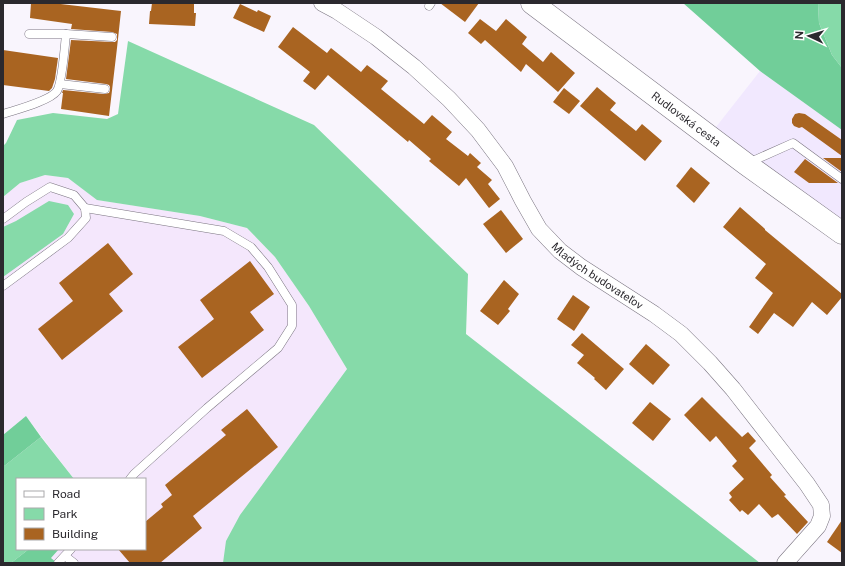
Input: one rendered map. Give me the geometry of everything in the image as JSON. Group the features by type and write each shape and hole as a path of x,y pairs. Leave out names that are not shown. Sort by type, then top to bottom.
{"street":[{"name":"Mladých budovateľov","path":"322,3 337,10 376,37 414,67 449,99 478,130 505,166 539,229 560,251 581,267 654,314 681,334 733,389 807,484 821,505 822,516 818,526 786,563"},
{"name":"Rudlovská cesta","path":"532,3 746,164 842,233"}],"lane":[{"path":"29,34 66,34 112,37"},
{"path":"3,114 44,100 56,92 60,84 66,34"},
{"path":"60,84 105,89"},
{"path":"746,164 793,143 842,179"},
{"path":"3,219 50,187 74,195 85,208 86,218 68,238 3,286"},
{"path":"85,208 224,231 251,247 268,267 292,305 292,326 278,348 207,408 131,478"},
{"path":"58,563 70,550"},
{"path":"65,556 74,563"}],"shaded area":[{"path":"760,71 842,130 842,226 716,127"},
{"path":"45,175 68,178 98,200 200,216 247,228 275,257 309,306 347,369 240,515 223,563 57,563 51,558 58,550 146,550 146,478 73,478 26,416 3,435 3,197 20,183"}],"green space":[{"path":"683,3 818,3 819,23 832,55 842,68 842,130 760,71"},
{"path":"818,3 842,3 842,68 832,55 819,23"},
{"path":"128,41 314,125 468,274 466,334 760,563 223,563 226,541 240,515 347,369 309,306 275,257 247,228 200,216 97,200 68,178 45,175 20,183 3,197 3,146 6,143 17,120 53,113 107,119 118,114"},
{"path":"49,201 68,205 74,214 63,234 3,277 3,227"},
{"path":"26,416 41,437 3,467 3,435"},
{"path":"41,437 73,478 16,478 16,550 28,550 11,563 3,563 3,467"},
{"path":"28,550 58,550 51,558 57,563 11,563"}],"building":[{"path":"31,3 52,3 121,11 109,116 61,109 62,93 63,90 104,94 109,93 110,87 106,84 66,79 71,40 115,42 117,40 117,34 112,32 71,29 72,24 30,18"},
{"path":"152,3 194,3 194,13 196,13 195,26 149,24"},
{"path":"440,3 479,3 465,22"},
{"path":"240,4 257,12 258,10 271,16 264,32 233,18"},
{"path":"480,19 496,31 506,19 527,37 522,44 543,62 551,52 575,73 558,92 526,64 521,72 485,40 481,44 468,33"},
{"path":"293,27 327,53 331,48 361,72 367,65 388,81 381,89 424,124 432,115 452,132 446,139 468,156 470,153 481,163 477,167 492,180 488,184 500,199 489,208 466,178 459,186 429,161 431,159 409,140 408,142 328,75 315,90 303,81 310,72 278,47"},
{"path":"3,50 58,58 52,88 49,91 3,85"},
{"path":"597,87 616,103 610,110 636,131 642,124 662,141 645,161 580,106"},
{"path":"564,88 580,101 569,114 553,102"},
{"path":"795,114 805,114 842,140 842,156 802,127 799,128 794,126 792,119"},
{"path":"823,158 842,158 842,172"},
{"path":"805,159 838,183 809,183 794,172"},
{"path":"691,167 710,183 694,203 676,186"},
{"path":"740,207 765,230 842,294 842,297 827,315 812,302 793,327 774,313 758,334 749,327 773,293 755,278 766,264 723,227"},
{"path":"501,210 523,239 506,253 483,224"},
{"path":"108,243 133,274 109,294 123,311 62,360 38,329 73,301 59,283"},
{"path":"250,261 274,294 250,312 264,330 202,378 178,347 214,319 200,300"},
{"path":"504,280 519,294 508,309 510,311 498,325 480,311"},
{"path":"573,295 590,307 574,331 557,319"},
{"path":"582,333 624,369 606,390 594,379 595,378 577,363 584,355 571,345"},
{"path":"646,344 670,365 653,385 629,364"},
{"path":"702,397 742,437 748,432 756,441 749,448 772,475 770,477 786,495 784,496 808,522 797,534 778,514 772,518 759,504 748,515 742,510 740,512 729,500 732,497 729,493 744,479 732,466 737,461 716,436 710,442 684,415"},
{"path":"650,402 671,419 653,441 632,423"},
{"path":"247,409 278,447 193,516 202,528 160,563 130,563 119,550 146,550 146,521 163,507 161,504 172,495 165,485 226,435 221,430"},
{"path":"842,520 842,553 827,542"}]}
